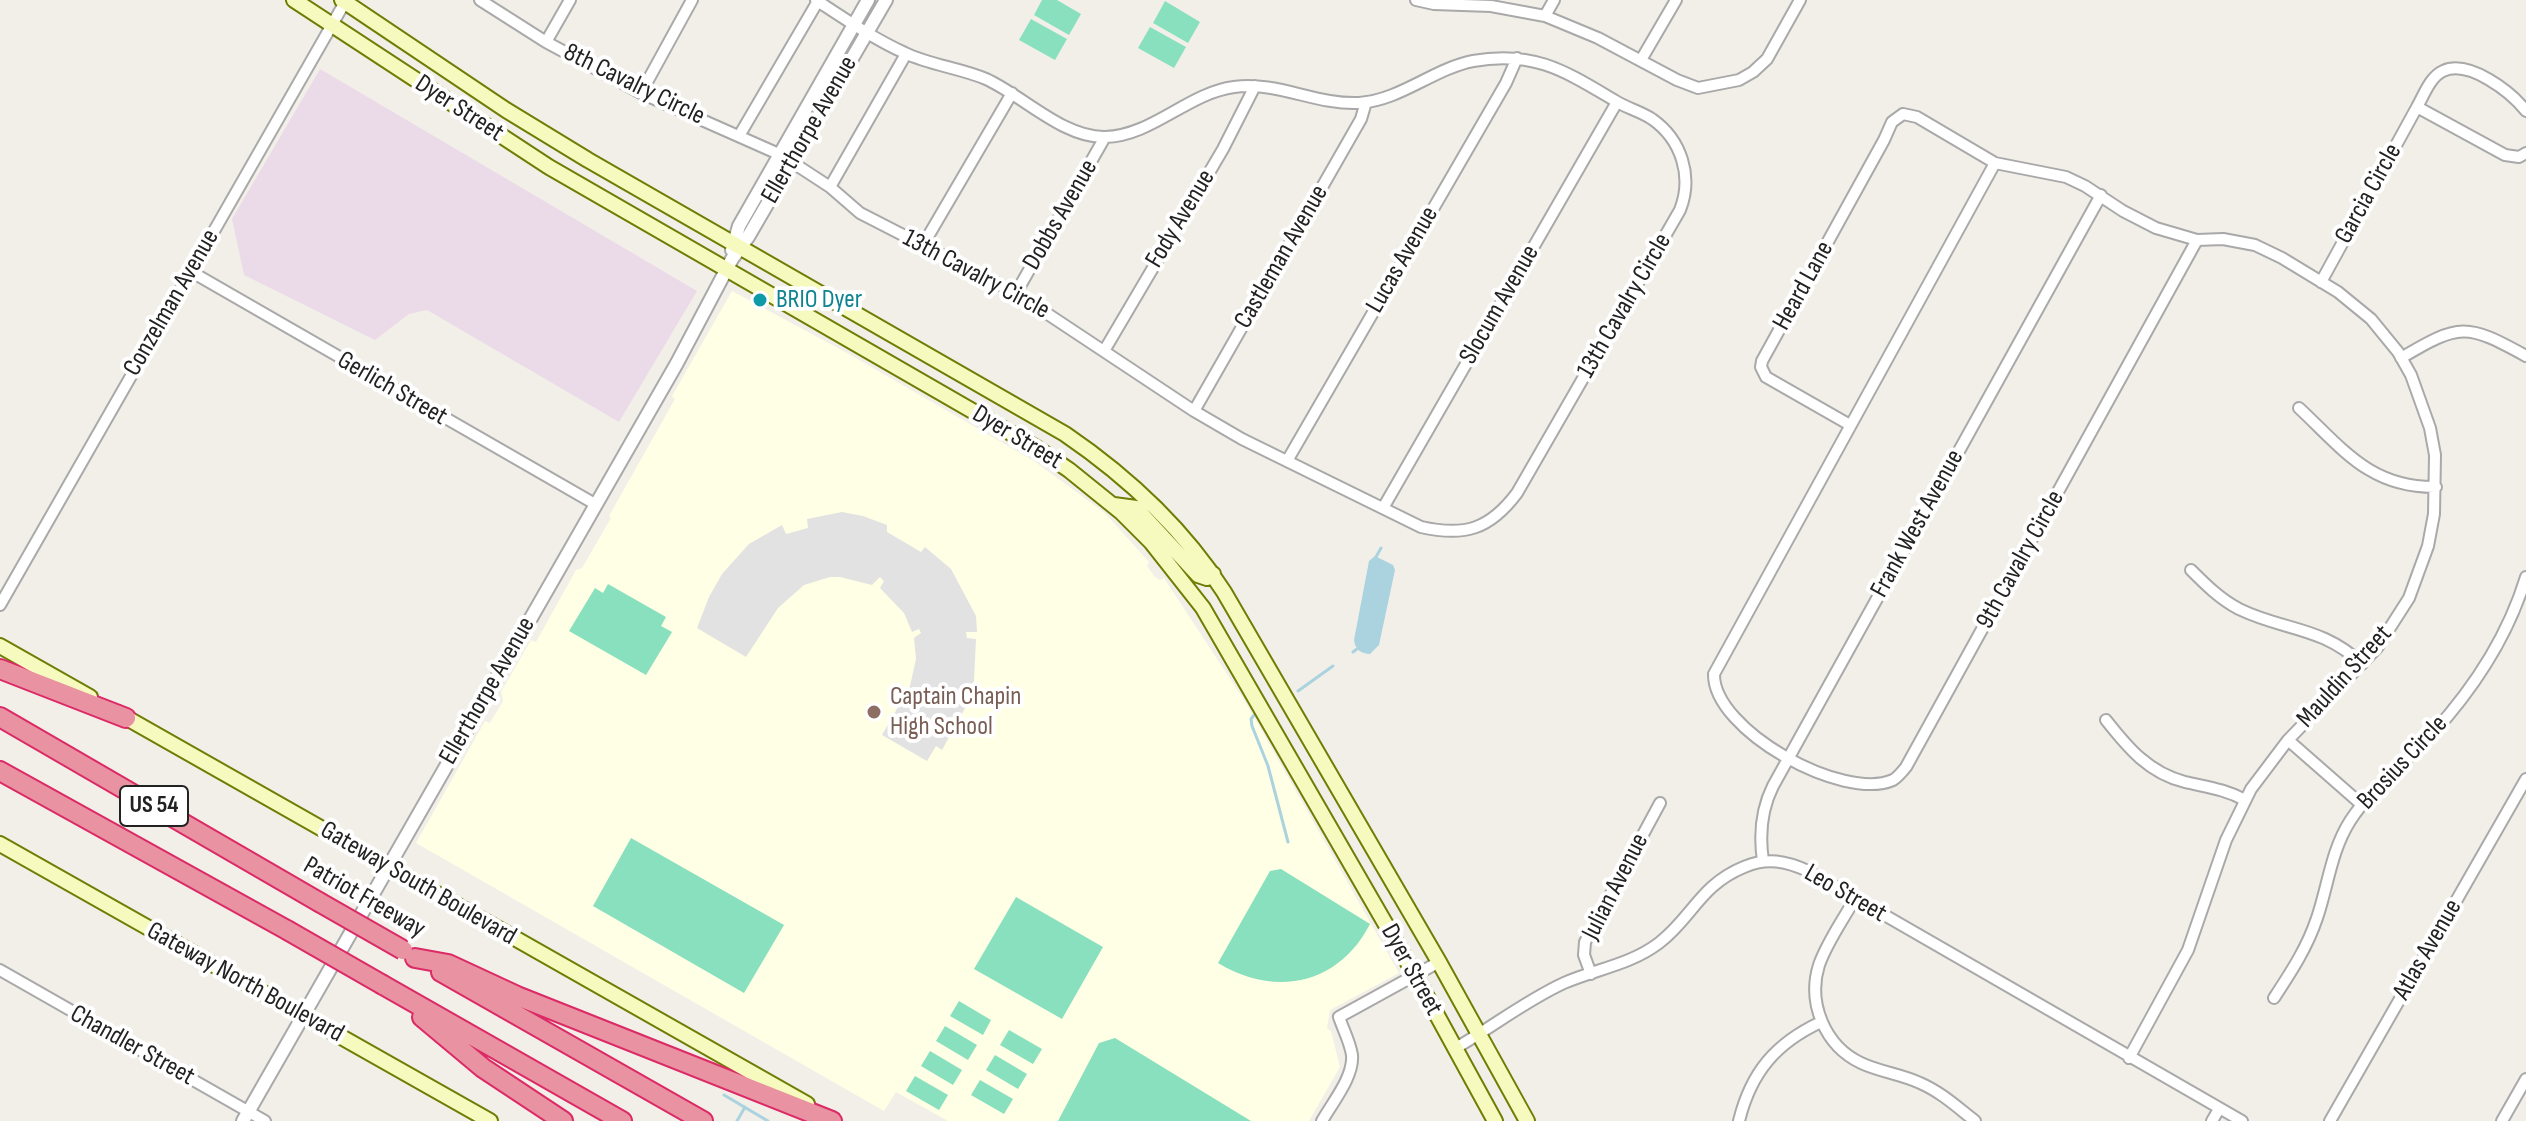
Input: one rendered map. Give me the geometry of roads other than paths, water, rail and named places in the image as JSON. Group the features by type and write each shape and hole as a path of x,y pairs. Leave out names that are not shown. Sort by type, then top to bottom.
{"highway":[{"path":"0,669 126,718"},
{"name":"Patriot Freeway","path":"0,717 703,1121"},
{"name":"US 54","path":"0,771 622,1121"},
{"path":"409,954 448,964 546,1008 834,1121"},
{"path":"383,985 483,1068 563,1121"}],"main road":[{"name":"Dyer Street","path":"294,0 549,167 733,255 1065,434 1124,478 1151,503 1213,574 1274,674 1527,1121"},
{"name":"Dyer Street","path":"344,1 506,110 1035,447 1114,505 1151,542 1203,608 1415,975 1495,1121"},
{"path":"1114,505 1136,508 1198,575 1207,578 1213,574"},
{"name":"Gateway South Boulevard","path":"0,646 834,1121"},
{"name":"Gateway North Boulevard","path":"0,844 490,1121"},
{"path":"1355,872 1377,857"}],"street":[{"name":"8th Cavalry Circle","path":"480,0 546,42 641,93 792,162"},
{"path":"546,42 570,0"},
{"path":"641,93 692,0"},
{"path":"739,136 817,0 906,54 985,79 1051,119 1105,137"},
{"name":"Ellerthorpe Avenue","path":"733,255 739,226 868,0"},
{"name":"Ellerthorpe Avenue","path":"246,1116 595,504 733,255 792,162 886,0"},
{"path":"1416,0 1491,6 1545,16 1598,38 1698,88 1739,80 1767,59 1800,0"},
{"path":"1545,16 1554,0"},
{"path":"1641,60 1676,0"},
{"name":"Conzelman Avenue","path":"0,605 344,1"},
{"path":"830,187 906,54"},
{"name":"13th Cavalry Circle","path":"792,162 830,187 860,213 1016,293 1194,411 1421,527 1463,533 1504,511 1541,453 1685,198 1682,157 1673,140 1653,120 1566,71 1535,60 1517,58 1472,61 1390,96 1366,102 1329,100 1269,86 1233,87 1207,94 1140,128 1105,137"},
{"name":"Lucas Avenue","path":"1287,461 1506,83 1517,58"},
{"name":"Garcia Circle","path":"2321,282 2434,78 2443,71 2458,69 2498,85 2526,111"},
{"name":"Fody Avenue","path":"1104,351 1223,149 1255,86"},
{"path":"923,245 1012,93"},
{"name":"Castleman Avenue","path":"1194,411 1361,119 1366,102"},
{"name":"Slocum Avenue","path":"1383,508 1617,102"},
{"path":"2417,107 2505,155 2519,157 2526,153"},
{"name":"Mauldin Street","path":"1903,114 1917,117 1995,163 2066,177 2101,195 2136,219 2176,236 2255,245 2282,258 2338,292 2371,319 2401,358 2418,390 2430,428 2436,487 2428,546 2409,598 2383,641 2288,740 2245,800 2226,840 2188,950 2129,1058"},
{"name":"Heard Lane","path":"1850,425 1766,377 1761,367 1762,361 1892,122 1903,114"},
{"name":"Dobbs Avenue","path":"1016,293 1105,137"},
{"name":"9th Cavalry Circle","path":"1995,163 1714,674 1716,691 1722,701 1756,738 1787,760 1830,777 1878,784 1896,779 1906,767 2197,240"},
{"name":"Frank West Avenue","path":"1763,861 1760,845 1764,803 2101,195"},
{"name":"Gerlich Street","path":"190,271 595,504"},
{"path":"2401,358 2438,336 2467,330 2491,336 2526,356"},
{"path":"2299,408 2350,458 2373,474 2410,485 2436,487"},
{"path":"2191,570 2212,591 2240,610 2325,638 2362,664"},
{"name":"Brosius Circle","path":"2274,998 2305,949 2342,835 2361,804 2432,734 2467,691 2507,625 2526,577"},
{"path":"2106,720 2125,744 2151,767 2185,782 2230,792 2245,800"},
{"path":"2288,740 2361,804"},
{"name":"Atlas Avenue","path":"2330,1121 2526,779"},
{"name":"Julian Avenue","path":"1591,974 1584,955 1585,942 1660,803"},
{"path":"1454,1049 1563,984 1637,957 1667,936 1709,888 1729,874 1763,861"},
{"name":"Leo Street","path":"1763,861 1792,864 2242,1121"},
{"path":"1854,900 1819,966 1816,993 1821,1022 1849,1056 1931,1088 1975,1121"},
{"path":"1322,1121 1352,1063 1339,1017 1439,962"},
{"name":"Chandler Street","path":"0,970 246,1116 265,1121"},
{"path":"1739,1121 1750,1088 1770,1057 1790,1038 1821,1022"},
{"path":"2502,1121 2526,1079"},
{"path":"2212,1121 2219,1109"}],"water":[{"path":"1375,556 1393,565 1395,570 1379,645 1370,654 1359,650 1354,640 1369,561"}],"waterway":[{"path":"1376,557 1381,548"},
{"path":"1353,652 1357,649"},
{"path":"1298,691 1333,666"},
{"path":"1255,714 1251,719 1252,726 1268,766 1288,842"},
{"path":"724,1095 768,1121"},
{"path":"737,1121 745,1107"}],"place":[{"name":"BRIO Dyer","path":"760,300"},
{"name":"Captain Chapin High School","path":"874,712"}]}
